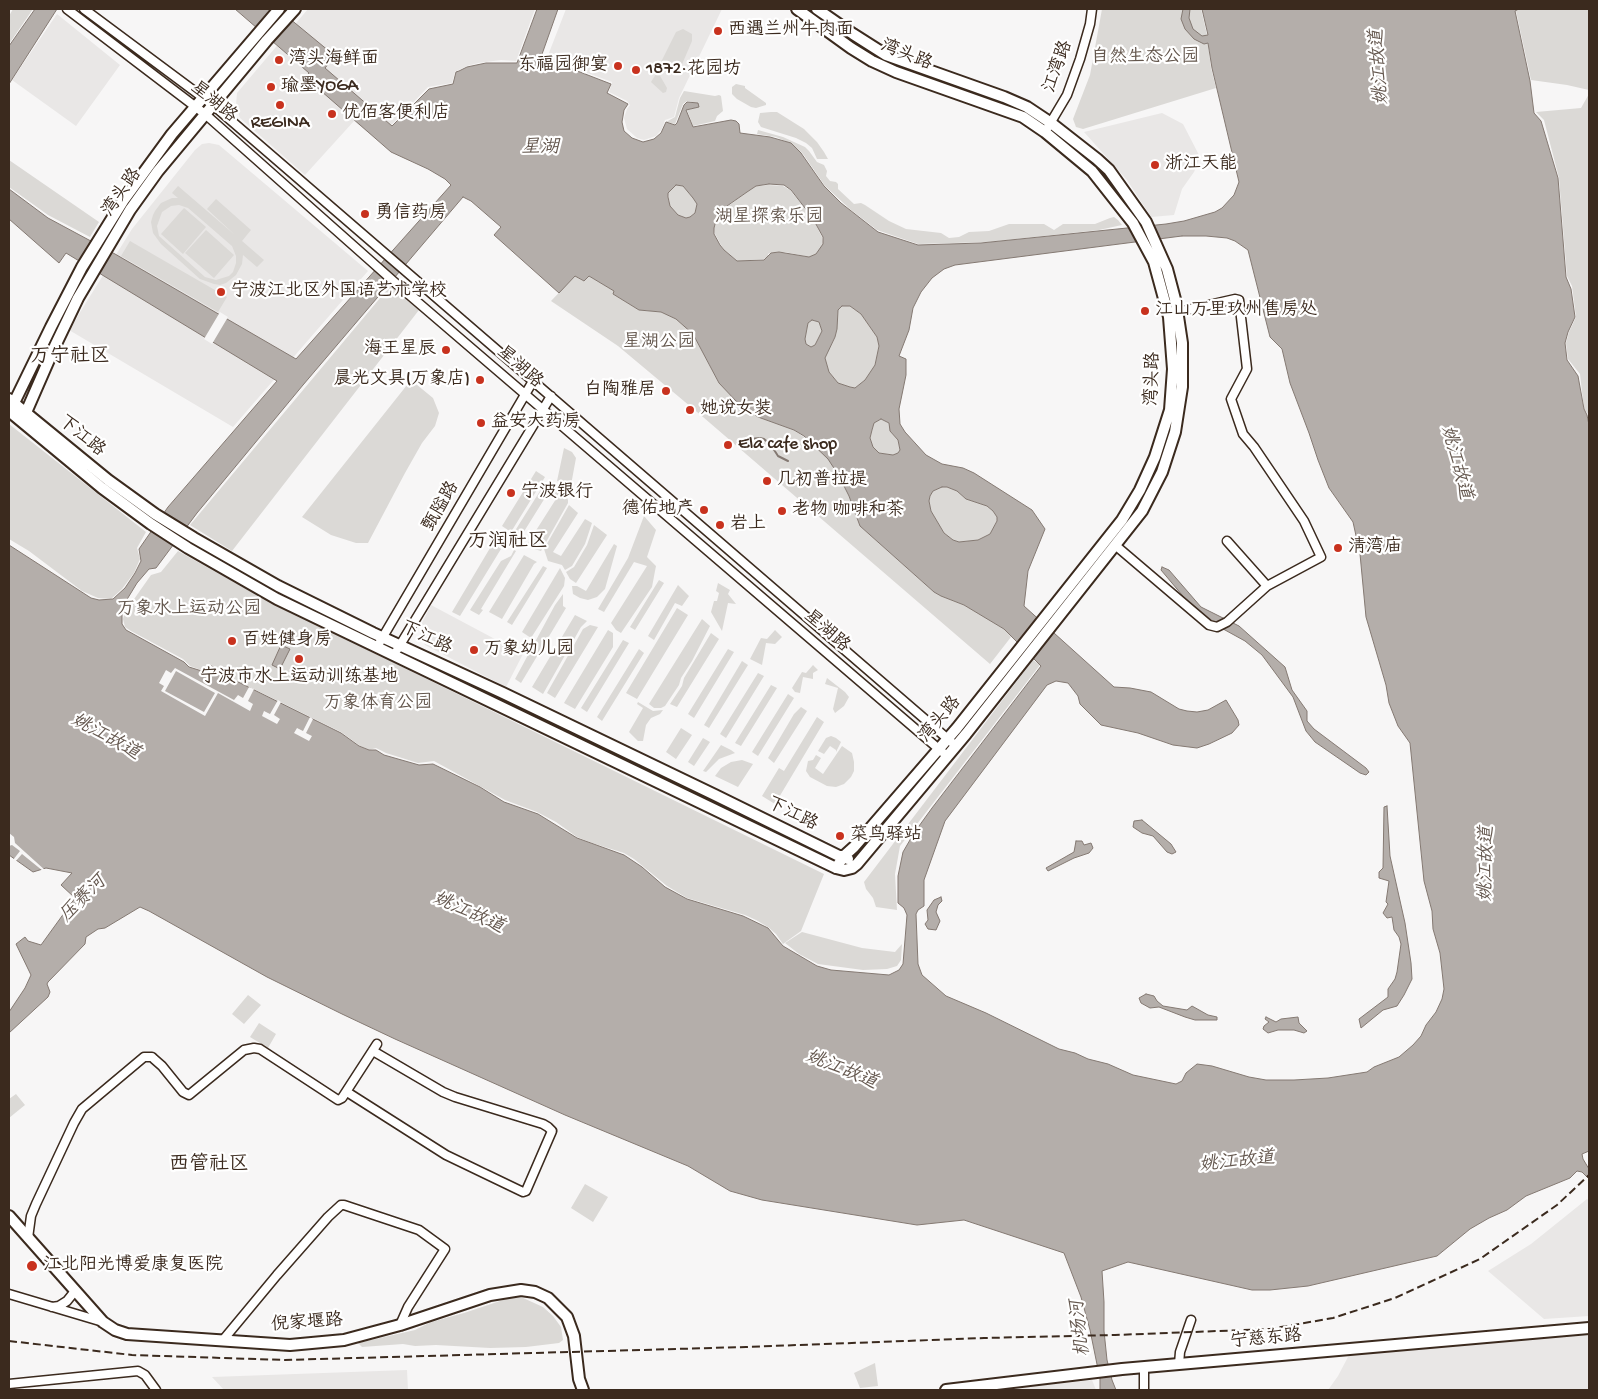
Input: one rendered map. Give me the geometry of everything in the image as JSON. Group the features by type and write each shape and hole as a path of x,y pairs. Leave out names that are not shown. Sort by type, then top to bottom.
{"main road":[{"name":"湾头路","path":"10,406 82,266 136,181 195,106 279,9"},
{"name":"湾头路","path":"797,9 872,61 896,72 1009,111 1023,117 1045,132 1092,171 1110,191 1167,269 1178,312 1182,343 1182,387 1175,432 1162,472 1142,511 1115,545 1047,622"},
{"name":"湾头路","path":"817,9 886,55 1004,97 1026,107 1052,123 1109,170 1147,225 1154,250 1154,262 1169,317 1173,369 1170,410 1155,457 1140,490 1122,520 956,746 857,864 847,870"},
{"name":"湾头路","path":"23,418 54,346 92,272 130,210 158,171 292,11"},
{"name":"下江路","path":"10,406 102,488 151,524 188,548 277,599 836,868 847,870"},
{"name":"下江路","path":"23,418 159,516 278,586 839,856 844,856 857,864"},
{"name":"湾头路","path":"836,868 844,856 854,847 1022,654"},
{"name":"倪家堰路","path":"9,1216 103,1322 115,1330 127,1334 290,1345 344,1340 400,1325 490,1295 521,1290 535,1292 548,1298 567,1317 574,1336 579,1379 583,1390"},
{"name":"宁慈东路","path":"946,1390 1122,1369 1589,1328"},
{"path":"577,1390 579,1379"}],"street":[{"name":"星湖路","path":"67,9 205,114 374,264 947,756"},
{"name":"星湖路","path":"84,9 213,105 956,746"},
{"name":"江湾路","path":"1045,132 1067,95 1090,24 1092,9"},
{"path":"1115,545 1209,625 1217,627 1227,622 1267,586 1321,558 1304,522 1254,447 1243,434 1232,398 1247,369 1239,300 1236,298 1178,312"},
{"path":"504,376 514,364"},
{"name":"甄隘路","path":"377,647 533,381"},
{"name":"甄隘路","path":"394,656 551,396"},
{"path":"1227,541 1267,586"},
{"path":"913,726 924,719"},
{"path":"28,1238 31,1216 36,1204 82,1109 144,1057 152,1057 186,1095 189,1095 244,1050 260,1049 338,1100 342,1098 375,1048 443,1092 543,1124 552,1131 526,1191 523,1192 446,1155 346,1092"},
{"path":"223,1340 328,1217 344,1204 419,1230 445,1249 408,1307 400,1325"},
{"path":"52,1307 60,1306 75,1291"},
{"path":"9,1294 103,1322"},
{"path":"1179,1364 1180,1352 1191,1320"},
{"path":"1144,1367 1144,1390"},
{"path":"9,1384 138,1371 145,1376 156,1390"}],"shaded area":[{"path":"308,9 535,9 516,61 501,60 467,66 455,72 452,83 428,87 377,140 354,121 305,175 240,118 236,105 237,93"},
{"name":"1872·花园坊","path":"566,9 722,9 679,98 674,117 665,120 662,129 656,136 644,140 637,138 627,129 624,118 630,105 627,101 609,92 612,82 547,58"},
{"path":"57,14 120,65 76,126 12,80"},
{"name":"浙江天能","path":"1162,113 1183,124 1200,157 1194,172 1182,189 1174,215 1151,217 1127,180 1084,132"},
{"name":"宁波江北区外国语艺术学校","path":"202,144 219,145 368,271 233,427 69,330 132,229 195,150"},
{"name":"万象幼儿园","path":"431,605 523,654 506,687 425,645 421,638 420,627"},
{"path":"1589,1199 1589,1316 1544,1319 1488,1271 1531,1244"},
{"path":"1589,1334 1589,1390 1328,1390 1349,1355 1545,1336"},
{"path":"407,1370 408,1390 224,1390 212,1377"},
{"path":"1092,1380 1096,1390 997,1390"}],"green space":[{"path":"13,9 33,9 9,44 9,16"},
{"name":"自然生态公园","path":"1102,9 1201,9 1216,88 1083,129 1076,127 1073,119 1090,75"},
{"path":"1521,9 1589,9 1589,90 1531,80 1516,11"},
{"path":"683,29 692,34 692,41 680,69 673,75 664,71 661,62 676,32"},
{"path":"656,74 659,74 667,88 666,92 663,93 651,82"},
{"path":"736,84 745,86 766,105 756,108 751,107 737,99 732,94 732,87"},
{"path":"684,91 721,96 723,111 717,116 715,121 693,126 687,110 699,107 698,103 687,101 683,104 675,124 666,122 675,117"},
{"path":"1589,94 1589,420 1588,414 1584,409 1580,374 1568,359 1566,343 1576,317 1572,286 1567,276 1559,178 1544,120 1536,112 1581,108"},
{"path":"777,112 804,129 817,142 828,159 817,159 812,148 796,138 761,127 758,122 760,113"},
{"path":"758,130 783,137 805,147 817,162 824,165 827,171 826,176 830,181 836,182 838,189 854,204 861,203 889,221 906,229 941,233 949,238 959,237 969,232 989,231 1009,224 1044,224 1054,230 1063,224 1095,224 1114,217 1122,225 1099,230 989,242 918,244 877,230 851,210 825,186 803,154 792,144 776,137 757,134"},
{"path":"9,160 99,222 90,237 48,215 9,187"},
{"path":"676,185 683,186 697,204 695,213 690,217 686,218 678,215 670,206 668,193"},
{"path":"178,186 235,235 207,209 216,199 251,230 242,241 264,260 257,267 243,255 242,264 236,275 220,285 200,279 161,244 153,233 151,222 153,215 161,203 172,198 178,198 172,193","holes":["179,205 188,208 232,246 236,256 236,263 233,272 229,276 216,280 205,277 159,236 157,226 162,212 171,206"]},
{"name":"湖星探索乐园","path":"756,186 783,186 790,190 812,217 823,243 816,254 809,257 785,252 773,252 764,259 737,261 724,250 715,234 714,228 718,218 727,207"},
{"path":"184,208 206,227 183,254 161,234"},
{"path":"206,230 234,255 214,278 185,253"},
{"path":"130,241 227,297 218,312 121,256"},
{"name":"星湖公园","path":"575,276 583,281 589,276 614,291 613,294 639,310 661,312 676,319 693,334 719,383 736,401 758,417 794,430 812,443 829,459 839,476 860,526 934,592 964,605 985,617 1004,629 1011,637 990,664 618,346 551,301"},
{"path":"391,285 419,310 232,551 190,525"},
{"path":"842,306 850,306 861,314 877,337 879,346 875,365 865,380 855,388 838,383 829,372 825,358 835,337 838,310"},
{"path":"812,320 819,322 822,331 815,345 811,347 806,344 805,339 808,323"},
{"path":"411,380 433,398 439,413 435,426 422,443 368,543 356,543 331,535 302,517"},
{"path":"881,419 889,423 890,431 898,440 900,450 898,453 893,455 879,453 873,447 870,438 874,423"},
{"path":"9,424 146,532 137,548 140,559 134,573 122,589 111,599 98,598 82,591 29,551 9,539"},
{"path":"564,448 572,452 576,458 571,485 557,481"},
{"path":"536,471 545,477 511,532 502,526"},
{"path":"545,483 548,493 520,538 513,534"},
{"path":"942,487 957,491 966,499 987,506 993,511 997,521 990,534 978,540 959,542 944,533 931,511 929,501 933,491"},
{"path":"555,489 564,491 568,503 541,551 531,548 532,546 528,543 556,499 552,493"},
{"path":"569,505 578,513 553,552 561,556 585,519 592,523 585,544 572,566 565,570 562,565 548,561 544,549"},
{"path":"644,516 656,530 647,557 656,566 652,587 621,633 611,623 647,566 634,562 604,612 598,609 628,558"},
{"path":"594,525 607,535 576,583 570,579 566,572 574,567 587,545"},
{"path":"493,543 501,549 460,616 452,612"},
{"path":"614,544 617,546 605,589 597,597 588,600 573,594 572,586 577,586 586,591"},
{"path":"514,550 516,551 481,609 483,610 479,615 470,610 501,561 511,556"},
{"name":"万象体育公园","path":"178,551 266,600 824,874 801,931 783,944 776,934 756,920 687,898 667,886 624,853 577,837 556,822 537,812 505,800 434,761 418,763 376,748 369,750 360,746 341,732 227,676 228,674 210,664 204,671 190,666 183,659 131,631 125,627 123,619 125,612 151,575 161,572"},
{"path":"524,555 537,562 534,564 502,619 489,612"},
{"path":"543,566 547,568 512,625 507,622"},
{"path":"560,568 565,578 564,586 531,638 522,632"},
{"path":"659,580 664,583 635,630 630,627"},
{"path":"718,583 730,590 728,594 736,604 728,603 722,631 711,612 714,601 717,601 719,593 716,591"},
{"path":"678,585 689,596 682,606 675,603 654,640 648,636"},
{"path":"563,594 563,606 566,608 521,683 515,679 555,605"},
{"path":"677,608 688,615 637,699 626,693"},
{"path":"575,615 587,621 581,627 543,694 532,687"},
{"path":"702,619 710,626 692,661 665,706 654,708 649,704"},
{"path":"590,625 598,627 555,698 547,693 583,629"},
{"path":"608,630 613,633 613,647 575,709 564,703"},
{"path":"775,630 782,637 775,644 766,643 762,665 750,659 761,638 767,639"},
{"path":"711,633 719,639 677,707 670,704 682,686 684,678"},
{"path":"623,640 629,643 587,712 581,708"},
{"path":"639,649 644,653 602,721 597,717"},
{"path":"728,649 734,652 694,718 688,714"},
{"path":"1033,660 1040,665 900,846 895,874 897,910 876,907 864,882"},
{"path":"742,661 748,665 709,728 704,725"},
{"path":"813,665 818,670 813,673 813,679 803,677 800,693 795,692 792,688 802,672 806,673"},
{"path":"758,673 764,676 726,738 720,734"},
{"path":"827,678 849,697 844,706 835,713 833,709 838,688 825,684"},
{"path":"771,685 777,688 741,746 735,743"},
{"path":"788,694 794,698 758,756 752,752"},
{"path":"638,702 653,711 663,710 660,714 651,718 646,725 643,741 638,741 629,732 643,708 637,704"},
{"path":"801,707 807,711 774,763 768,758 794,714"},
{"path":"817,717 824,722 775,804 762,796 779,768 784,771"},
{"path":"681,728 692,735 676,759 666,752"},
{"path":"831,736 841,742 836,752 830,746 824,754 818,751 826,738"},
{"path":"703,738 710,742 694,766 688,762"},
{"path":"721,745 735,753 719,759 706,772 703,771"},
{"path":"842,746 852,753 854,762 854,771 844,784 836,787 827,786 810,777 806,771 808,761 813,760 816,755 821,758 815,768 823,774"},
{"path":"742,760 753,764 738,787 715,776 721,768 731,762"},
{"path":"802,932 862,948 895,952 902,944 901,960 897,966 887,969 863,970 818,964 799,954 785,943"},
{"path":"248,995 261,1005 244,1024 232,1014"},
{"path":"259,1023 276,1034 268,1048 250,1037"},
{"path":"16,1094 25,1105 9,1118 9,1099"},
{"path":"585,1184 608,1197 593,1222 571,1208"},
{"path":"521,1297 543,1307 553,1316 561,1327 563,1340 559,1343 526,1347 490,1348 403,1344 362,1347 358,1343 415,1330 431,1322 509,1298"},
{"path":"875,1363 878,1386 860,1388 854,1373"}],"water":[{"path":"35,9 57,9 9,84 9,46"},
{"path":"235,9 278,9 335,56 325,68 392,126 429,89 453,84 456,72 467,67 486,63 517,63 537,9 558,9 541,57 611,84 607,93 628,104 624,110 622,122 624,131 632,138 643,142 654,139 661,133 666,122 675,125 677,123 687,102 698,103 699,107 686,110 693,127 731,120 739,124 740,133 770,137 791,143 801,153 824,186 841,203 878,232 918,245 981,243 1184,221 1215,212 1222,208 1234,195 1239,182 1212,68 1208,43 1204,44 1194,39 1185,29 1181,19 1183,9 1190,9 1189,18 1193,29 1202,36 1208,35 1202,9 1519,9 1515,11 1530,81 1534,113 1541,121 1558,178 1566,277 1571,289 1575,317 1565,343 1567,360 1578,376 1589,425 1589,1151 1582,1154 1589,1169 1589,1179 1582,1172 1577,1171 1570,1178 1526,1196 1507,1210 1470,1229 1437,1256 1308,1286 1252,1290 1128,1262 1102,1271 1107,1360 1116,1390 1100,1390 1100,1379 1090,1330 1081,1297 1064,1253 964,1220 917,1225 762,1200 730,1191 688,1166 565,1115 342,1014 267,977 140,907 86,937 85,944 48,982 50,992 48,997 9,1033 9,1012 31,975 16,944 25,937 28,941 41,945 75,898 61,885 72,873 46,868 33,872 9,855 9,545 91,598 99,600 113,599 125,588 135,573 141,561 139,549 168,507 277,381 66,253 59,263 9,219 9,189 48,218 115,254 296,359 451,185 428,169 391,152 305,77 309,73","holes":["769,184 784,185 791,190 812,217 823,237 823,244 816,254 809,257 779,252 771,253 764,260 737,261 724,250 714,234 717,217 727,206 756,186","676,185 683,186 697,204 695,213 686,218 678,215 670,206 668,193","463,197 471,201 501,227 494,235 559,293 575,276 584,281 589,276 614,291 613,294 639,310 661,312 676,319 693,334 719,383 736,401 758,417 794,430 804,436 828,459 849,496 860,526 934,592 964,605 1004,629 1041,666 932,808 903,852 898,876 898,903 904,908 907,915 903,964 899,970 889,975 831,970 817,966 783,946 768,928 743,916 687,899 665,887 642,867 624,855 577,838 538,814 504,802 480,787 433,764 419,765 359,746 341,733 226,676 227,674 210,665 205,672 189,667 184,662 126,630 122,624 123,606 137,583 149,569 156,568 197,513","1182,236 1227,238 1248,250 1270,337 1282,349 1290,383 1329,488 1353,522 1360,554 1366,617 1386,685 1389,703 1398,726 1410,743 1424,881 1432,911 1433,929 1440,953 1444,989 1436,1012 1426,1025 1421,1036 1399,1057 1374,1067 1367,1072 1328,1078 1294,1080 1266,1080 1197,1064 1186,1073 1182,1081 1176,1084 1133,1075 1108,1064 1059,1049 986,1013 946,996 922,975 918,964 916,914 924,906 924,880 945,821 1047,685 1056,681 1068,683 1078,696 1080,704 1101,725 1138,733 1173,745 1197,748 1232,733 1239,725 1226,700 1208,710 1187,711 1179,709 1151,692 1114,687 1024,606 1028,571 1045,529 1032,510 974,473 963,468 942,464 926,455 905,432 900,424 899,409 906,375 906,359 899,356 909,330 913,308 921,292 932,278 944,269 955,265","842,306 850,306 861,314 877,337 879,346 875,365 865,380 855,388 838,383 829,372 825,358 837,329 838,310","812,320 819,322 822,331 815,345 811,347 806,344 808,323","881,419 889,423 890,431 898,440 900,450 893,455 879,453 873,447 870,438 874,423","947,487 957,491 966,499 987,506 993,511 997,521 990,534 978,540 959,542 953,540 944,533 931,511 930,496 933,491"]},
{"path":"1162,567 1169,570 1201,607 1239,626 1285,667 1292,690 1307,711 1307,721 1314,729 1366,768 1369,772 1366,775 1360,773 1315,742 1306,731 1293,697 1262,655 1245,641 1205,619 1193,608 1161,570"},
{"path":"281,645 290,649 280,669 272,665"},
{"path":"1387,806 1390,856 1405,923 1412,979 1397,1006 1383,1010 1361,1028 1359,1019 1388,997 1388,989 1395,979 1397,972 1401,944 1394,930 1392,917 1387,918 1383,913 1388,904 1386,902 1389,881 1379,878 1379,872 1383,868 1384,807"},
{"path":"1142,820 1171,844 1176,852 1172,854 1167,852 1153,836 1142,833 1133,827 1134,821"},
{"path":"1076,841 1082,841 1084,845 1091,843 1093,848 1089,853 1048,871 1046,868 1074,852"},
{"path":"941,897 942,901 938,905 936,912 940,921 936,930 928,929 925,924 928,920 927,910 934,900"},
{"path":"1146,994 1154,996 1163,1006 1187,1010 1192,1006 1208,1015 1217,1017 1217,1020 1195,1020 1159,1007 1150,1008 1141,1003 1139,998"},
{"path":"1266,1017 1276,1022 1281,1019 1298,1017 1299,1023 1307,1031 1304,1033 1294,1030 1278,1030 1268,1033 1263,1029 1269,1022 1265,1019"}],"pier":[{"path":"220,312 228,317 212,344 204,339"},
{"path":"175,668 234,700 238,695 243,698 249,687 254,689 248,701 253,704 250,711 218,693 205,716 161,691 164,686 159,683 166,670 171,673","holes":["176,671 215,693 204,712 165,691"]},
{"path":"278,700 281,702 274,715 280,719 277,724 262,716 264,711 270,714"},
{"path":"310,717 313,719 306,733 312,736 309,741 294,733 297,728 303,731"},
{"path":"9,833 14,837 15,843 46,871 43,871 22,854 15,862 13,860 20,851 12,845 9,846"}],"waterway":[{"path":"750,439 764,439 771,445 778,456 788,461"}],"railway":[{"path":"9,1341 132,1355 285,1360 746,1347 1270,1329 1333,1318 1395,1298 1480,1259 1557,1205 1589,1175"}],"place":[{"name":"西遇兰州牛肉面","path":"718,31"},
{"name":"湾头海鲜面","path":"279,60"},
{"name":"东福园御宴","path":"618,66"},
{"name":"1872·花园坊","path":"636,70"},
{"name":"瑜墨YOGA","path":"271,87"},
{"name":"REGINA","path":"280,105"},
{"name":"优佰客便利店","path":"332,114"},
{"name":"浙江天能","path":"1155,165"},
{"name":"勇信药房","path":"365,214"},
{"name":"宁波江北区外国语艺术学校","path":"221,292"},
{"name":"江山万里玖州售房处","path":"1145,311"},
{"name":"海王星辰","path":"446,350"},
{"name":"晨光文具(万象店)","path":"480,380"},
{"name":"白陶雅居","path":"666,391"},
{"name":"她说女装","path":"690,410"},
{"name":"益安大药房","path":"481,423"},
{"name":"Ela cafe shop","path":"728,445"},
{"name":"几初普拉提","path":"767,481"},
{"name":"宁波银行","path":"511,493"},
{"name":"德佑地产","path":"704,510"},
{"name":"老物 咖啡和茶","path":"782,511"},
{"name":"岩上","path":"720,525"},
{"name":"清湾庙","path":"1338,548"},
{"name":"百姓健身房","path":"232,641"},
{"name":"万象幼儿园","path":"474,650"},
{"name":"宁波市水上运动训练基地","path":"299,659"},
{"name":"菜鸟驿站","path":"840,836"},
{"name":"江北阳光博爱康复医院","path":"32,1266"}],"district":[{"name":"万宁社区","path":"70,358"},
{"name":"万润社区","path":"508,543"},
{"name":"西管社区","path":"209,1166"}],"water label":[{"name":"姚江故道","path":"1381,67"},
{"name":"星湖","path":"540,149"},
{"name":"姚江故道","path":"1455,463"},
{"name":"姚江故道","path":"105,738"},
{"name":"姚江故道","path":"1488,864"},
{"name":"压赛河","path":"84,900"},
{"name":"姚江故道","path":"468,914"},
{"name":"姚江故道","path":"841,1071"},
{"name":"姚江故道","path":"1237,1163"},
{"name":"机场河","path":"1082,1328"}],"park label":[{"name":"万象水上运动公园","path":"189,610"}]}
